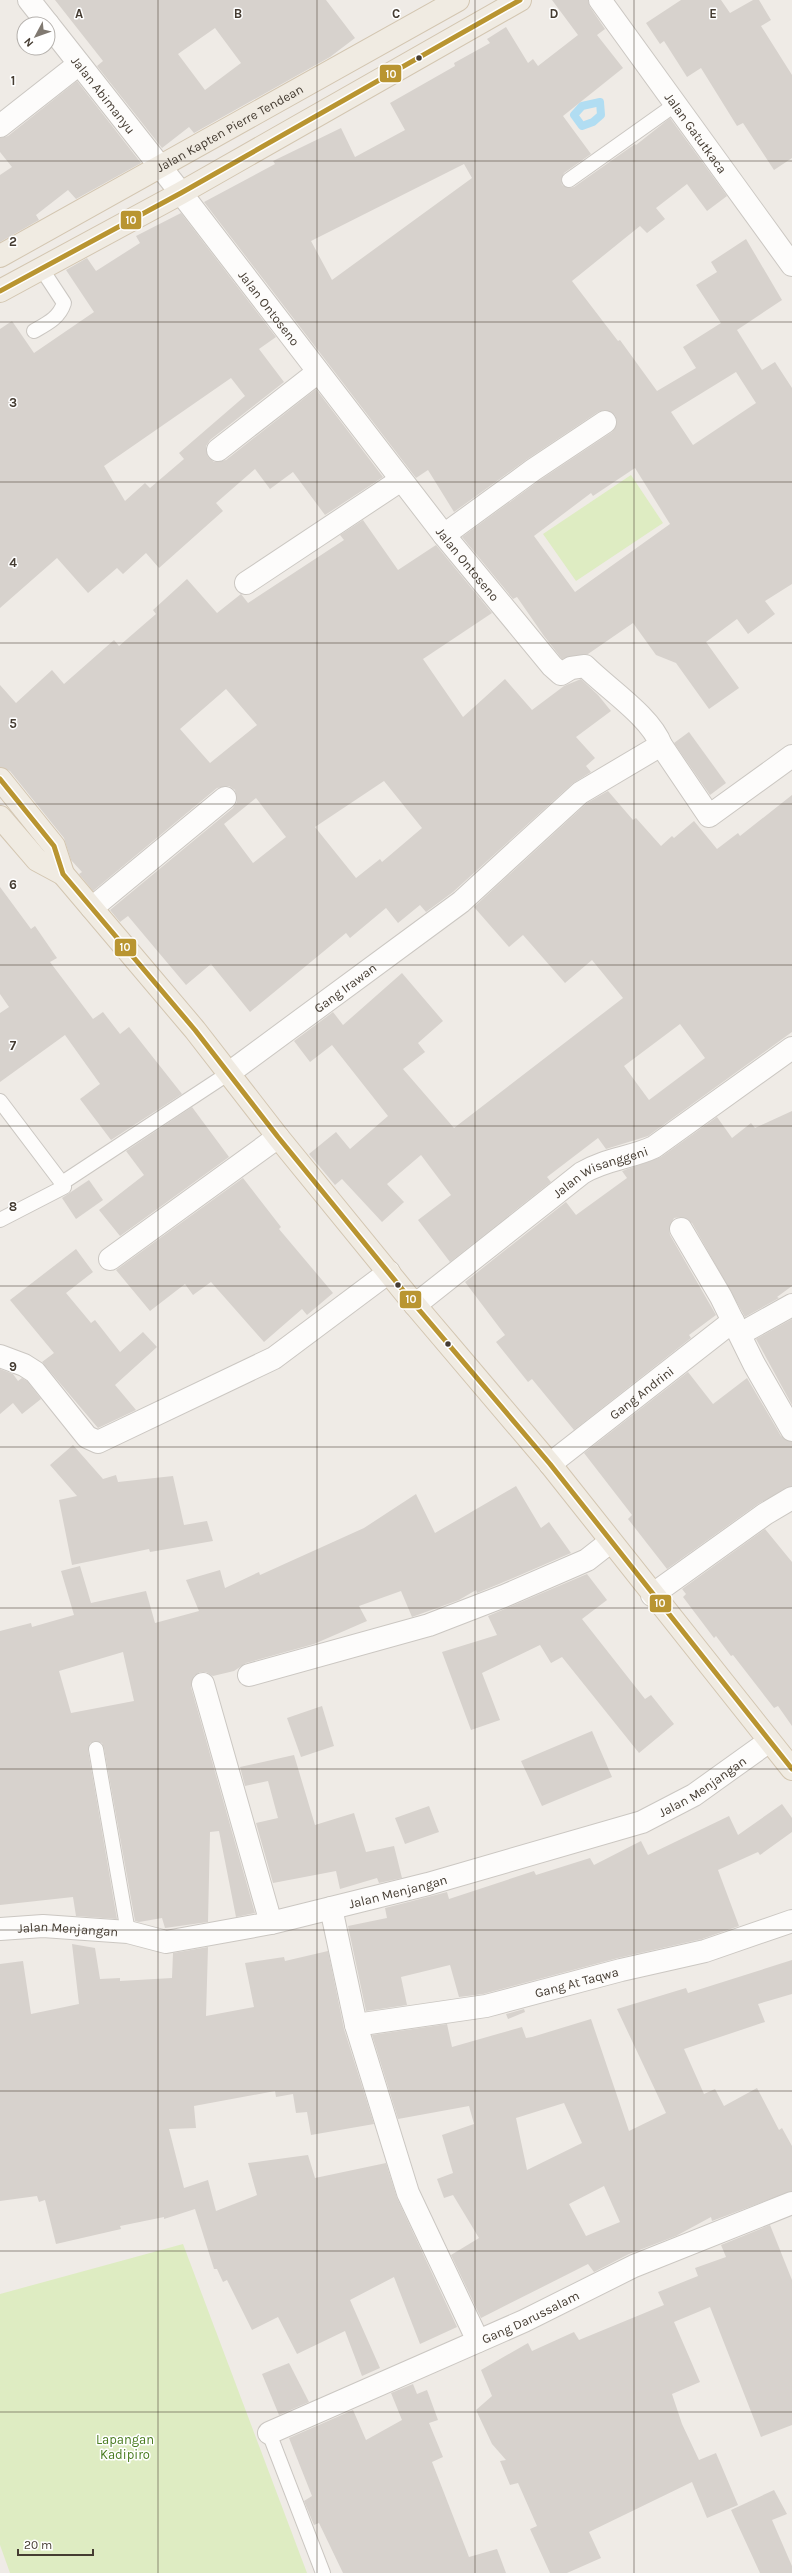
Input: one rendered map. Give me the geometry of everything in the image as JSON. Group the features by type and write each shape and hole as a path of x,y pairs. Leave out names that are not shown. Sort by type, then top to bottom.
{"main road":[{"name":"Jalan Kapten Pierre Tendean","path":"0,256 160,165 458,0"},
{"path":"0,291 181,192 520,0"},
{"path":"0,778 54,846 63,874"},
{"path":"0,817 37,860 63,874 92,908 229,1073 278,1137 415,1305 550,1464 768,1742 792,1769"}],"street":[{"name":"Jalan Abimanyu","path":"30,0 42,16"},
{"name":"Jalan Gatutkaca","path":"600,0 792,265"},
{"name":"Jalan Abimanyu","path":"56,34 181,192"},
{"path":"0,126 79,64"},
{"name":"Jalan Ontoseno","path":"181,192 444,535 552,666 561,674 571,668 585,666 637,712 656,732 661,745 709,816 792,756"},
{"path":"218,450 318,372"},
{"path":"444,535 533,470 605,422"},
{"path":"246,583 401,480"},
{"name":"Gang Irawan","path":"229,1073 461,902 580,793 661,745"},
{"path":"92,908 225,798"},
{"name":"Jalan Wisanggeni","path":"415,1305 582,1172 602,1163 637,1155 654,1147 792,1048"},
{"path":"110,1259 278,1137"},
{"path":"681,1229 700,1258 754,1364 792,1430"},
{"path":"0,1356 24,1365 35,1372 88,1437 98,1442 274,1358 388,1272"},
{"name":"Gang Andrini","path":"550,1464 737,1328 792,1305"},
{"path":"652,1595 765,1514 792,1498"},
{"path":"249,1675 429,1625 504,1596 587,1560 610,1542"},
{"path":"203,1684 271,1923"},
{"name":"Jalan Menjangan","path":"0,1929 43,1926 128,1932 166,1942 271,1923 428,1884 642,1822 694,1795 768,1742"},
{"path":"331,1908 356,2025 408,2193 478,2341"},
{"name":"Gang At Taqwa","path":"356,2025 486,2006 621,1970 705,1951 792,1921"},
{"name":"Gang Darussalam","path":"269,2433 524,2321 634,2266 792,2203"}],"lane":[{"path":"569,180 676,104"},
{"path":"34,332 53,320 61,312 64,303 41,268"},
{"path":"62,1183 229,1073"},
{"path":"0,1101 64,1187 0,1220"},
{"path":"96,1749 128,1932"},
{"path":"269,2433 323,2573"}],"green space":[{"path":"631,475 663,523 576,581 543,534"},
{"name":"Lapangan Kadipiro","path":"183,2244 307,2573 10,2573 0,2545 0,2294"}],"building":[{"path":"55,0 326,0 355,38 330,57 194,133 189,127 162,148 97,66 103,61","holes":["215,28 241,63 205,90 178,54"]},
{"path":"552,0 588,0 590,7 605,29 597,35 623,68 563,116 591,154 564,173 561,180 562,185 569,188 574,187 635,144 636,145 670,118 727,196 707,211 687,184 656,208 665,219 647,233 640,226 572,281 618,341 620,340 657,391 696,368 683,347 721,323 696,285 717,272 711,262 746,239 782,300 737,330 762,370 775,362 792,388 792,584 765,601 775,614 748,634 737,619 706,642 739,688 709,709 676,663 656,655 633,623 588,654 562,659 517,597 513,599 462,537 540,480 612,432 617,422 615,415 605,410 598,412 526,460 454,512 428,470 416,478 204,202 275,164 273,161 341,128 355,157 405,130 390,103 455,66 454,63 490,43 487,39 506,27 528,63 533,59 538,66 578,35","holes":["464,164 472,178 332,280 311,241","736,372 756,403 693,445 671,412","635,468 670,524 575,592 534,536 591,493 593,496"]},
{"path":"681,0 721,0 730,13 753,0 759,0 771,20 761,26 792,75 792,158 774,170 743,123 737,126 701,68 687,77 664,41 660,44 646,23"},
{"path":"77,81 141,163 76,199 68,190 36,215 39,220 0,242 0,175 12,167 0,152 0,138 8,136"},
{"path":"181,213 276,337 259,349 284,382 210,440 206,446 208,457 214,462 226,460 316,389 383,477 325,515 293,472 270,489 255,469 216,503 223,511 159,568 146,553 123,574 117,568 88,593 57,558 0,608 0,329 12,321 34,353 94,312 66,270 87,258 96,271 140,243 136,236","holes":["231,378 245,396 179,453 184,459 150,488 145,483 125,501 104,466"]},
{"path":"363,520 398,570 436,545 492,613 423,659 463,717 505,679 532,710 564,686 581,679 598,695 611,711 576,737 595,758 586,766 591,772 572,784 453,892 426,912 420,905 398,923 386,908 350,938 346,933 250,1012 211,964 186,985 128,916 120,922 110,910 233,808 237,802 235,790 229,786 217,788 93,891 79,874 82,872 71,860 64,838 10,771 0,767 0,685 16,703 52,670 64,684 114,640 119,646 156,614 153,610 187,579 217,613 241,594 248,603 344,540 340,535","holes":["226,689 257,725 210,763 180,729","384,781 422,828 382,862 380,859 356,878 315,827","256,798 286,837 253,863 224,824"]},
{"path":"689,732 726,783 710,795 674,743"},
{"path":"608,791 633,820 636,818 661,846 672,836 674,838 694,821 717,849 738,833 740,836 792,795 792,1032 648,1136 606,1149 598,1138 547,1177 551,1182 450,1262 418,1220 451,1195 421,1155 387,1184 404,1202 382,1222 342,1179 335,1185 309,1154 336,1132 350,1149 388,1116 332,1045 310,1062 294,1041 333,1012 343,1025 402,973 443,1021 418,1043 425,1052 403,1069 454,1128 623,998 592,960 565,983 523,935 509,947 474,907 587,803","holes":["680,1024 705,1058 649,1100 624,1066"]},
{"path":"0,887 31,929 35,926 57,958 50,962 93,1019 103,1012 120,1034 129,1027 182,1094 111,1140 80,1099 100,1084 65,1035 0,1082 0,1013 9,1007 0,994"},
{"path":"192,1107 229,1157 120,1236 99,1210 144,1175 126,1151"},
{"path":"792,1111 792,1286 777,1297 779,1298 745,1317 692,1223 681,1217 674,1218 669,1229 670,1235 716,1315 689,1335 691,1338 574,1430 532,1379 528,1382 496,1342 505,1335 465,1282 566,1202 576,1215 627,1178 622,1171 661,1157 717,1117 732,1138 751,1123 755,1128"},
{"path":"243,1178 281,1227 279,1229 333,1293 307,1315 302,1309 264,1342 211,1282 193,1295 185,1284 150,1311 116,1270"},
{"path":"89,1180 103,1200 76,1219 62,1198"},
{"path":"76,1249 93,1272 66,1293 91,1323 95,1320 120,1352 143,1332 157,1347 115,1385 136,1410 98,1428 42,1362 54,1353 10,1300"},
{"path":"792,1319 792,1405 756,1339"},
{"path":"0,1369 13,1374 18,1381 22,1378 27,1381 41,1399 22,1414 13,1403 0,1414"},
{"path":"688,1372 713,1404 747,1378 781,1436 792,1442 792,1486 758,1504 667,1569 628,1519 632,1515 584,1453"},
{"path":"73,1445 103,1479 116,1475 118,1482 173,1476 184,1525 207,1521 213,1541 150,1552 149,1549 72,1565 59,1500 77,1496 50,1465"},
{"path":"516,1486 541,1528 549,1522 571,1553 477,1593 476,1590 459,1600 412,1617 401,1591 359,1606 367,1621 314,1644 246,1663 234,1671 213,1676 206,1672 200,1672 194,1676 191,1687 255,1913 236,1917 219,1831 210,1832 208,1922 165,1928 162,1918 139,1922 135,1921 104,1748 102,1743 95,1741 90,1743 88,1750 117,1919 76,1916 73,1897 0,1905 0,1631 31,1623 32,1627 74,1615 61,1571 80,1566 91,1603 146,1591 155,1623 199,1611 186,1580 220,1570 225,1588 259,1572 260,1575 364,1528 416,1494 435,1533","holes":["123,1652 134,1701 71,1713 59,1671"]},
{"path":"765,1529 792,1562 792,1726 778,1706 774,1708 733,1655 731,1656 716,1636 714,1638 683,1597 686,1594 682,1589"},
{"path":"587,1574 607,1600 582,1619 645,1699 651,1695 674,1724 639,1753 562,1657 551,1663 540,1645 482,1673 500,1720 471,1730 442,1652 497,1635 488,1616"},
{"path":"322,1706 334,1746 301,1757 287,1718"},
{"path":"592,1731 612,1777 542,1806 521,1761"},
{"path":"294,1755 315,1825 354,1813 366,1852 394,1846 402,1878 379,1883 377,1878 340,1889 336,1871 273,1883 256,1823 278,1818 268,1781 245,1786 240,1767"},
{"path":"782,1804 792,1818 792,1832 760,1855 758,1852 718,1870 739,1926 702,1939 618,1958 483,1994 459,1997 450,1965 401,1977 407,2005 366,2011 348,1926 387,1918 385,1908 447,1892 449,1899 534,1871 536,1875 590,1858 594,1865 641,1841 648,1855 729,1816 738,1835"},
{"path":"429,1806 439,1832 405,1844 395,1818"},
{"path":"72,1944 95,1948 100,1979 120,1978 120,1981 172,1978 173,1953 208,1947 206,2016 254,2007 245,1963 284,1957 285,1961 328,1951 344,2029 374,2124 311,2135 307,2112 296,2113 293,2094 276,2097 275,2091 194,2106 196,2128 169,2129 184,2188 208,2180 216,2211 257,2195 248,2163 308,2155 315,2178 386,2163 397,2198 457,2327 420,2344 394,2277 350,2300 380,2368 362,2376 345,2331 297,2354 278,2317 252,2330 227,2280 223,2282 217,2269 214,2269 195,2209 164,2219 164,2217 120,2226 121,2229 56,2244 45,2200 39,2202 37,2196 0,2201 0,1964 23,1961 31,2014 79,2004"},
{"path":"792,1960 792,1994 758,2004 765,2022 684,2049 704,2094 715,2089 724,2106 757,2088 779,2130 782,2128 792,2146 792,2191 712,2221 711,2217 676,2236 629,2254 594,2272 588,2264 481,2318 451,2255 479,2238 453,2195 444,2198 437,2179 453,2173 442,2135 474,2124 469,2106 398,2119 372,2035 447,2024 452,2047 522,2027 526,2038 532,2037 591,2019 629,2131 666,2113 617,2009 686,1988 688,1993","holes":["564,2103 582,2143 527,2170 516,2118","604,2186 620,2222 586,2236 569,2204"]},
{"path":"524,2009 525,2012 508,2019 506,2014"},
{"path":"770,2225 792,2280 792,2425 761,2437 710,2307 674,2322 700,2382 672,2394 682,2424 699,2460 716,2453 738,2505 707,2518 692,2482 589,2532 601,2558 567,2573 550,2573 530,2529 537,2526 518,2483 510,2485 500,2461 506,2460 492,2444 476,2410 492,2396 481,2370 528,2343 532,2351 574,2332 579,2340 664,2305 658,2292 698,2276 695,2268 726,2257 721,2245"},
{"path":"289,2363 309,2402 279,2415 262,2374"},
{"path":"413,2384 417,2394 427,2390 438,2420 429,2423 443,2457 432,2462 469,2557 497,2549 506,2573 343,2573 319,2523 314,2525 304,2501 312,2496 289,2438 353,2410 366,2440 402,2420 391,2393"},
{"path":"774,2490 787,2514 772,2520 792,2566 792,2573 760,2573 731,2510"}],"waterway":[{"path":"600,102 601,115 593,122 582,126 574,115 582,106 600,102"}],"transit line":[{"name":"10","path":"0,291 181,193 520,0"},
{"name":"10","path":"0,779 54,846 63,874 195,1030 278,1137 415,1305 550,1464 792,1769"}]}
